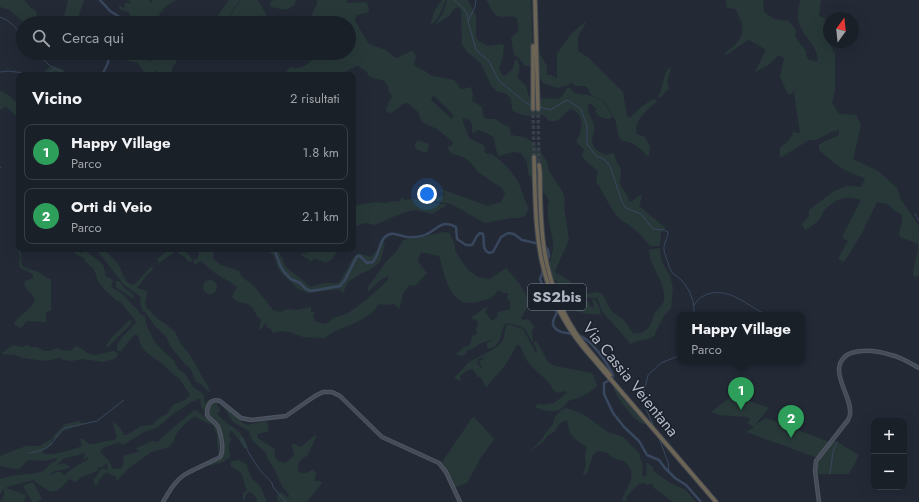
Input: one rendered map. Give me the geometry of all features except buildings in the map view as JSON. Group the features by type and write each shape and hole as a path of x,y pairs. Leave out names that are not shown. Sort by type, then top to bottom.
{"highway":[{"path":"533,0 533,109"},
{"path":"534,51 538,109"},
{"name":"Via Cassia Veientana","path":"534,157 538,244 549,288 560,312 575,336 717,502"},
{"name":"Via Cassia Veientana","path":"539,165 542,244 548,270 558,299 575,332 619,387"},
{"name":"Via Cassia Veientana","path":"670,447 717,502"}],"street":[{"path":"819,502 814,471 816,461 848,420 851,412 840,372 840,364 845,357 849,353 855,351 889,354 919,368"},
{"path":"163,502 171,488 181,477 203,464 217,459 220,456 222,447 219,429 207,414 211,401 218,400 243,419 272,418 289,414 320,393 326,392 334,393 340,396 382,437 439,463 446,472 460,502"}],"shaded area":[{"path":"0,0 24,0 36,11 37,16 16,16 10,10 0,7"},
{"path":"68,0 84,0 79,16 64,15"},
{"path":"129,0 149,0 150,3 153,0 177,0 169,4 159,15 160,16 130,16 129,12 121,10 118,6 119,5 123,8 125,7 124,4 131,4"},
{"path":"229,0 240,0 229,16 218,16"},
{"path":"241,0 258,0 267,16 230,16"},
{"path":"273,0 296,0 294,5 286,10 271,7 270,3"},
{"path":"316,0 346,0 348,3 366,2 369,12 356,16 311,16 318,2"},
{"path":"442,0 446,0 440,14 436,21 430,25 434,12"},
{"path":"447,0 468,0 476,16 476,37 478,41 487,46 504,45 503,56 499,69 503,76 506,75 513,68 515,60 517,59 520,68 517,76 526,86 528,94 531,98 559,99 567,88 570,88 574,93 592,96 603,101 612,116 611,118 608,119 600,117 595,111 597,109 590,103 588,106 588,111 594,126 592,140 593,145 602,154 614,154 617,163 621,168 620,184 629,201 631,202 640,195 642,196 639,207 665,227 661,233 660,246 650,246 636,230 616,215 610,206 596,182 598,171 582,156 584,149 577,143 582,122 575,111 571,109 568,110 557,121 549,121 543,115 527,116 515,112 512,110 511,99 507,94 497,91 491,85 481,63 467,52 462,44 461,9 457,7 449,16 435,25 443,13"},
{"path":"486,0 531,0 533,57 538,56 539,52 547,66 547,75 557,78 557,54 571,34 585,22 586,23 578,36 578,51 589,58 623,92 627,117 630,118 641,107 651,101 655,99 657,101 639,120 636,129 637,134 645,137 650,147 649,156 647,156 636,146 629,142 623,141 619,137 615,119 604,101 590,94 588,88 585,86 576,86 571,82 569,85 558,88 543,83 538,74 530,66 525,66 519,58 514,55 511,38 519,31 517,18 497,16"},
{"path":"726,0 763,0 764,12 774,19 789,21 796,30 795,37 806,51 806,56 809,60 817,62 816,53 801,28 798,20 798,14 800,0 821,0 819,16 823,18 823,48 832,48 835,54 835,90 832,103 839,114 856,115 861,125 853,159 878,171 897,188 900,198 919,226 919,276 914,277 913,273 918,244 900,237 899,232 902,224 902,215 888,204 877,202 861,235 844,262 838,259 848,241 842,237 861,200 851,197 837,200 825,210 817,222 805,230 802,224 809,216 809,210 834,191 847,186 861,187 865,178 840,167 819,150 819,144 839,135 839,130 831,132 816,140 809,140 780,158 780,148 790,139 793,132 800,133 794,93 796,89 791,94 788,94 780,77 784,58 779,55 767,66 755,72 766,50 757,44 748,40 726,55 724,54 741,38 743,29 736,9 727,8"},
{"path":"356,23 369,44 386,50 397,58 411,51 416,56 415,66 432,76 454,80 460,88 463,89 471,87 473,95 472,101 482,107 483,116 486,119 495,119 509,127 511,135 524,137 531,141 547,162 549,171 562,191 565,199 564,207 569,240 555,271 570,281 571,296 574,299 588,301 590,306 593,308 592,299 595,300 601,315 582,313 569,308 565,303 559,285 551,275 549,267 553,246 548,218 549,201 546,194 533,189 532,178 528,174 527,162 521,153 513,152 499,156 493,137 478,130 472,133 472,125 469,119 463,118 469,138 483,145 485,148 484,152 489,155 490,153 498,158 515,176 529,209 525,216 520,218 511,218 485,223 451,204 435,201 428,195 429,194 437,198 445,194 441,191 441,189 488,206 501,202 505,193 502,188 478,172 465,158 451,153 447,147 451,146 453,142 437,129 422,122 418,112 408,103 403,104 391,113 387,112 386,109 392,96 386,82 369,76 367,72 358,66 345,72 286,72 290,67 303,67 311,60 356,60","holes":["434,96 451,112 454,117 451,118 431,100 432,97"]},
{"path":"124,60 176,60 176,63 172,67 172,72 144,72 138,63"},
{"path":"54,66 65,72 44,72 49,67"},
{"path":"671,67 667,82 669,88 659,99 658,96 662,88 666,72"},
{"path":"0,91 7,94 16,102 16,116 6,106 0,110"},
{"path":"418,140 429,144 427,152 423,152 415,148 415,144"},
{"path":"401,198 404,198 405,201 416,199 447,205 432,214 416,210 405,212 374,225 363,224 356,227 356,205 376,202 399,202"},
{"path":"445,232 450,233 455,250 465,266 473,274 478,277 490,279 506,268 527,296 528,302 521,318 523,320 528,319 534,326 532,332 533,344 525,329 506,323 497,345 488,349 487,343 494,339 479,344 466,351 466,354 463,356 457,355 463,347 470,345 472,336 477,334 477,320 472,319 472,317 488,306 485,312 492,321 498,316 497,313 500,311 510,309 510,302 507,298 508,293 498,290 491,298 470,303 462,301 455,297 451,290 439,256 427,253 420,253 418,261 427,273 415,286 409,285 403,294 399,309 394,304 379,304 372,313 357,322 333,332 325,338 303,337 290,332 281,331 272,333 272,330 267,327 266,323 261,329 259,329 261,320 252,307 248,304 237,301 232,297 237,287 215,273 201,261 196,264 193,263 194,259 197,260 198,252 214,252 213,258 221,265 239,271 242,277 254,286 273,310 280,312 287,309 296,310 311,307 311,312 315,312 313,316 315,321 323,324 328,323 333,318 348,313 365,301 387,281 389,276 380,280 369,291 368,290 368,287 385,263 396,252 403,240"},
{"path":"383,241 385,243 378,264 353,278 346,286 344,292 341,292 340,289 308,293 297,288 278,268 274,256 270,253 279,252 286,267 311,287 324,283 339,282 350,262 356,255 359,253 371,257 378,250 380,242"},
{"path":"660,248 661,260 670,276 673,288 671,308 663,317 654,336 631,344 602,311 597,298 583,298 581,295 598,292 603,295 613,313 623,319 633,333 644,332 649,328 655,313 664,300 663,287 652,263 649,250"},
{"path":"19,252 20,252 22,266 51,279 51,310 46,312 46,322 27,321 22,327 19,328 14,323 35,300 24,284 25,281 33,278 33,275 19,266"},
{"path":"74,252 80,252 82,254 83,252 87,252 101,262 104,268 105,276 113,280 111,287 123,294 140,314 145,316 146,324 155,343 174,361 178,369 185,374 193,387 202,393 204,396 204,402 206,403 208,400 217,398 215,401 218,403 217,405 220,410 217,412 223,420 240,433 248,448 244,448 235,434 230,430 229,436 232,439 229,443 230,457 223,462 209,466 207,465 220,458 222,454 219,454 217,435 213,425 195,416 179,430 170,446 150,453 128,469 117,481 117,476 116,477 106,472 99,480 97,485 94,484 94,480 101,469 104,468 108,470 107,463 102,467 97,468 99,470 81,477 76,482 69,479 59,489 52,492 33,480 7,487 6,488 26,495 24,502 0,502 0,498 2,501 5,489 0,495 0,479 10,476 41,472 56,461 57,458 46,461 27,461 19,469 15,469 0,466 0,456 26,446 40,446 51,439 65,424 79,421 83,424 63,431 56,439 53,439 51,442 53,443 52,445 42,453 56,454 78,448 82,446 80,439 82,438 89,444 115,440 117,438 112,420 121,429 124,435 127,435 141,426 152,425 159,418 167,414 173,405 185,400 190,395 179,378 144,350 138,335 134,335 120,352 117,350 117,346 121,339 134,324 137,323 121,302 116,300 105,290 98,281 94,269 86,262 84,258","holes":["198,398 200,399 202,408 209,418 207,419 196,410 193,411 158,442 152,441 135,449 139,450 139,452 125,455 123,457 124,463 121,469 113,469 109,461 100,452 103,448 119,442 123,445 144,432 158,427 190,402 196,401","85,454 83,460 88,457 88,459 64,476 61,472 56,472 52,475 50,474 70,467 64,463 57,465 64,458"]},
{"path":"98,252 107,252 118,264 128,283 131,284 135,284 154,265 152,270 137,288 146,291 146,307 159,320 175,332 211,392 196,382 190,368 171,347 166,337 155,326 145,312 143,312 140,302 141,297 124,285"},
{"path":"166,252 174,252 159,263 157,259"},
{"path":"177,252 186,253 192,261 187,261 186,258"},
{"path":"307,252 337,252 332,259 326,263 314,258 311,261 301,255 303,253 308,254"},
{"path":"210,280 215,282 217,287 215,292 210,294 205,292 203,287 205,282"},
{"path":"116,281 119,281 124,288 133,294 134,297 132,298 116,287"},
{"path":"131,319 130,325 108,347 106,346 112,337"},
{"path":"507,324 523,329 536,353 537,351 534,342 536,340 548,362 555,366 591,373 593,374 597,386 584,395 568,401 557,410 549,411 535,407 538,404 551,404 567,392 565,391 558,393 554,391 548,382 528,362 519,345 516,346 506,364 487,387 485,386 481,377 478,377 473,369 467,370 460,377 461,381 454,378 468,363 483,355 483,358 477,359 478,362 476,363 482,368 479,361 483,360 484,354 501,343"},
{"path":"13,345 22,347 27,345 37,347 44,351 50,351 57,348 65,351 72,350 76,346 93,355 115,351 118,354 116,358 104,362 82,359 72,361 59,358 46,361 2,353"},
{"path":"613,386 615,386 648,425 641,423 629,411 620,400"},
{"path":"733,395 769,408 755,425 766,418 829,442 818,458 746,432 754,427 748,423 750,419 747,417 719,415 711,412"},
{"path":"221,402 243,423 248,425 263,421 267,422 269,431 258,434 257,437 275,449 275,458 280,462 286,463 294,455 292,445 294,444 301,447 314,436 316,437 307,456 300,460 298,464 299,472 306,473 314,470 316,474 314,481 320,481 322,483 307,502 278,502 277,495 282,492 288,498 289,495 282,486 274,468 268,460 266,453 252,440 249,431 233,422 220,404"},
{"path":"566,408 583,414 608,432 623,437 640,454 640,459 643,466 642,475 644,477 647,474 646,463 653,467 653,471 672,484 686,490 696,502 673,502 654,488 652,483 648,485 643,483 639,484 626,497 627,500 624,502 622,499 632,475 629,466 623,461 613,458 606,452 597,451 593,455 587,473 585,475 583,474 586,465 585,456 587,447 571,435 567,420 560,423 554,432 548,435 543,442 529,452 541,440 553,424 557,414"},
{"path":"474,417 494,439 480,459 467,483 455,487 442,462"},
{"path":"832,441 837,442 859,455 849,474 815,474 817,461"},
{"path":"238,460 246,464 252,479 260,486 267,502 257,502 255,496 249,492 243,501 243,493 247,490 241,473 231,467 230,462"},
{"path":"33,482 42,499 37,502 32,502 23,486"}],"waterway":[{"path":"100,0 110,11 118,16"},
{"path":"454,0 462,6 468,20"},
{"path":"476,0 475,7 468,21 476,50 489,61 499,81 526,103 531,105"},
{"path":"0,17 9,22 16,29"},
{"path":"44,60 62,72"},
{"path":"104,72 108,60"},
{"path":"49,72 55,69"},
{"path":"0,72 16,72"},
{"path":"540,107 550,110 567,100 581,109 587,126 587,144 596,156 604,159 610,166 622,202 626,208 641,214 653,229 668,232 664,248 665,254 671,271 682,281 690,292 694,306 694,312"},
{"path":"915,214 919,221"},
{"path":"275,252 285,273 291,279 300,283 306,289 311,291 340,286 345,280 357,256 360,256 367,263 373,262 377,256 383,239 392,234 405,237 420,236 427,234 444,224 447,224 456,227 457,239 466,245 472,245 477,236 480,233 483,234 484,247 489,253 493,252 501,237 508,233 514,234 522,240 540,244"},
{"path":"544,246 548,250 549,256 540,279 546,290 548,302 557,312 553,321 554,327 557,330 583,337 593,346 607,364 613,375 612,379 604,383 604,394 613,413 624,427 639,441 647,455 659,460 665,468 675,478 686,485 701,502"},
{"path":"694,305 699,299 706,295 722,293 729,294 762,312"},
{"path":"654,427 647,411 643,396 648,375 661,363 677,356"},
{"path":"29,453 48,447 65,428 97,421 124,400"},
{"path":"241,438 260,470 286,502"},
{"path":"659,438 668,462 669,472"},
{"path":"833,452 837,442"},
{"path":"830,474 833,452"}],"tunnel":[{"path":"533,109 534,157"},
{"path":"538,109 539,165"}],"place":[{"name":"Happy Village","path":"741,410"},
{"name":"Orti di Veio","path":"791,438"}]}
